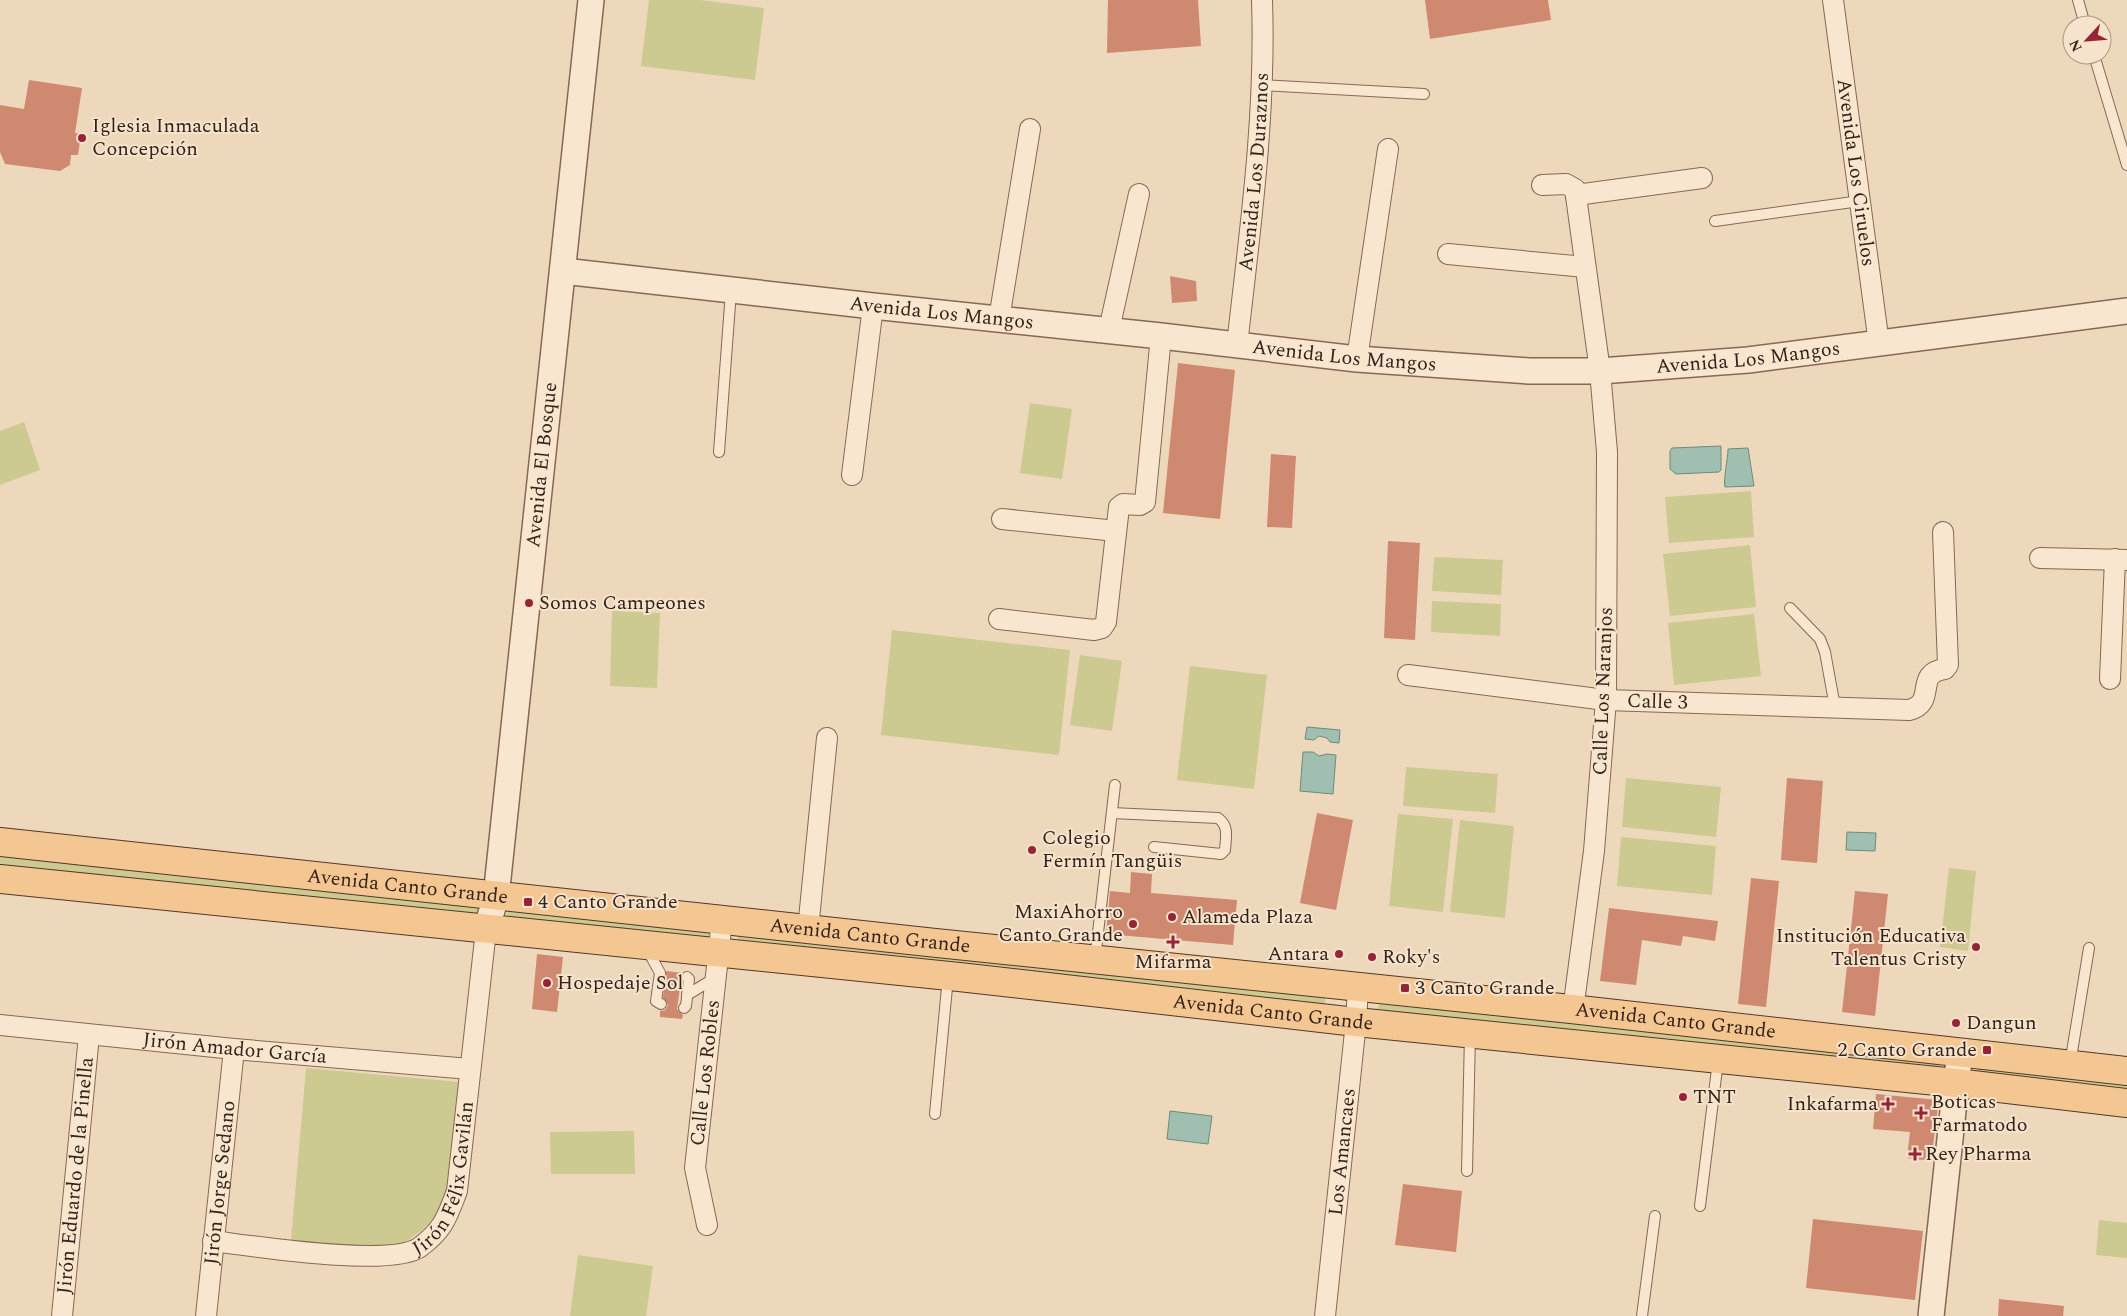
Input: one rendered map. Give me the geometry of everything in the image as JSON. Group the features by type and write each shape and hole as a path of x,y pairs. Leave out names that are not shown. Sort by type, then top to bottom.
{"main road":[{"name":"Avenida Canto Grande","path":"0,842 496,897 1573,1010 2127,1071"},
{"name":"Avenida Canto Grande","path":"0,879 646,946 716,965 948,976 1356,1022 1956,1083 2127,1103"}],"street":[{"name":"Avenida El Bosque","path":"486,930 496,897 591,0"},
{"name":"Avenida Los Duraznos","path":"1237,345 1259,151 1263,85 1262,0"},
{"name":"Avenida Los Ciruelos","path":"1833,0 1879,344"},
{"path":"999,319 1030,129"},
{"path":"1357,359 1388,149"},
{"path":"1542,185 1566,184 1575,188 1576,195 1702,178"},
{"path":"1109,330 1139,194"},
{"name":"Calle Los Naranjos","path":"1573,1010 1594,851 1606,700 1607,452 1600,370 1576,195"},
{"path":"1448,254 1585,267"},
{"name":"Avenida Los Mangos","path":"563,270 1357,359 1529,371 1600,370 1748,360 2127,311"},
{"path":"852,475 873,306"},
{"path":"999,619 1094,630 1102,628 1106,622 1118,507 1123,504 1140,505 1145,502 1160,336"},
{"path":"1002,519 1116,532"},
{"name":"Calle 3","path":"1408,675 1606,700 1909,710 1917,708 1923,701 1930,674 1934,670 1945,669 1948,665 1943,532"},
{"path":"2040,558 2121,559 2110,679"},
{"path":"808,929 827,738"},
{"name":"Calle Los Robles","path":"707,1225 695,1168 722,920"},
{"name":"Jirón Félix Gavilán","path":"213,1241 308,1253 386,1256 419,1248 444,1224 456,1191 486,930"},
{"name":"Los Amancaes","path":"1325,1316 1358,988"},
{"name":"Jirón Amador García","path":"0,1025 234,1049 470,1069"},
{"name":"Jirón Eduardo de la Pinella","path":"62,1316 89,1035"},
{"name":"Jirón Jorge Sedano","path":"206,1316 234,1049"},
{"path":"1931,1316 1960,1054"}],"lane":[{"path":"2078,0 2082,15"},
{"path":"2097,65 2127,165"},
{"path":"1263,85 1424,94"},
{"path":"1715,221 1860,201"},
{"path":"719,452 731,290"},
{"path":"1790,608 1820,639 1825,652 1835,708"},
{"path":"1095,960 1115,785"},
{"path":"1112,813 1218,818 1227,829 1225,850 1221,854 1154,847"},
{"path":"646,946 662,973 656,1001 661,1004"},
{"path":"2070,1065 2089,948"},
{"path":"687,995 716,965"},
{"path":"935,1114 948,976"},
{"path":"684,1008 686,1006 689,979 687,977"},
{"path":"1467,1170 1470,1034"},
{"path":"1700,1206 1718,1058"},
{"path":"1642,1316 1655,1216"}],"shaded area":[{"path":"649,0 700,0 764,8 755,80 641,66"},
{"path":"1030,403 1072,409 1062,479 1020,473"},
{"path":"24,422 40,470 0,485 0,431"},
{"path":"1721,446 1721,470 1719,472 1676,474 1670,469 1670,451 1672,448"},
{"path":"1748,448 1754,486 1725,487 1728,449"},
{"path":"1751,491 1754,537 1669,543 1665,497"},
{"path":"1750,545 1756,607 1670,616 1663,554"},
{"path":"1434,557 1503,560 1501,595 1432,591"},
{"path":"1432,601 1501,604 1500,636 1431,632"},
{"path":"612,611 660,613 657,688 610,686"},
{"path":"1754,614 1761,676 1674,685 1668,623"},
{"path":"892,630 1070,650 1059,755 881,735"},
{"path":"1080,655 1122,661 1112,731 1070,725"},
{"path":"1190,666 1267,675 1254,789 1177,780"},
{"path":"1307,727 1340,730 1339,743 1330,742 1327,738 1319,736 1314,740 1305,739"},
{"path":"1303,752 1313,752 1319,756 1327,754 1336,755 1333,794 1300,791"},
{"path":"1406,767 1498,774 1495,813 1403,806"},
{"path":"1626,778 1721,787 1716,837 1622,827"},
{"path":"1398,814 1453,819 1443,912 1389,906"},
{"path":"1460,820 1514,826 1505,918 1450,912"},
{"path":"1847,832 1876,833 1875,851 1846,850"},
{"path":"1621,837 1716,846 1712,895 1617,886"},
{"path":"0,854 486,905 478,921 0,874"},
{"path":"1949,868 1976,871 1968,951 1940,947"},
{"path":"510,908 710,932 707,939 507,922 507,913"},
{"path":"738,935 1325,997 1325,1006 738,946"},
{"path":"1381,1002 1580,1021 1939,1064 1938,1071 1380,1016 1377,1008"},
{"path":"1982,1064 2127,1079 2127,1095 1981,1079 1977,1070"},
{"path":"306,1068 459,1082 449,1184 445,1197 434,1218 407,1241 386,1250 291,1241"},
{"path":"1170,1111 1212,1116 1208,1144 1167,1139"},
{"path":"634,1131 635,1174 551,1174 550,1132"},
{"path":"2099,1220 2127,1223 2127,1258 2096,1255"},
{"path":"578,1255 653,1266 646,1316 570,1316"}],"building":[{"path":"1108,0 1198,0 1201,46 1107,53"},
{"path":"1425,0 1548,0 1551,20 1430,39"},
{"path":"29,80 82,88 75,133 81,134 78,155 71,155 70,165 60,171 5,164 0,152 0,105 24,109"},
{"path":"1170,276 1196,281 1197,301 1172,303"},
{"path":"1178,363 1235,370 1220,519 1163,513"},
{"path":"1271,454 1296,456 1292,528 1267,527"},
{"path":"1388,541 1420,543 1415,640 1384,638"},
{"path":"1787,778 1823,781 1817,863 1781,860"},
{"path":"1317,813 1353,820 1336,910 1300,903"},
{"name":"Alameda Plaza","path":"1131,872 1152,874 1151,893 1237,900 1233,945 1106,934 1110,891 1130,893"},
{"path":"1751,878 1779,881 1766,1007 1738,1004"},
{"path":"1855,891 1888,894 1875,1016 1842,1012"},
{"path":"1609,908 1718,921 1715,941 1683,936 1681,946 1642,940 1636,985 1600,981"},
{"name":"Hospedaje Sol","path":"537,954 563,957 557,1012 532,1009"},
{"path":"666,971 682,973 677,1009 683,1015 682,1019 660,1017 660,1011 665,1010 668,1005 663,997"},
{"path":"1876,1094 1939,1100 1931,1161 1907,1158 1910,1132 1873,1129"},
{"path":"1403,1184 1462,1191 1456,1252 1395,1245"},
{"path":"1813,1219 1923,1231 1915,1300 1806,1288"},
{"path":"1999,1299 2064,1306 2063,1316 1998,1316"}],"place":[{"name":"Iglesia Inmaculada Concepción","path":"82,138"},
{"name":"Somos Campeones","path":"529,603"},
{"name":"Colegio Fermín Tangüis","path":"1032,850"},
{"name":"4 Canto Grande","path":"528,902"},
{"name":"Alameda Plaza","path":"1172,917"},
{"name":"MaxiAhorro Canto Grande","path":"1133,924"},
{"name":"Mifarma","path":"1173,942"},
{"name":"Institución Educativa Talentus Cristy","path":"1976,947"},
{"name":"Antara","path":"1339,954"},
{"name":"Roky's","path":"1372,957"},
{"name":"Hospedaje Sol","path":"547,983"},
{"name":"3 Canto Grande","path":"1405,988"},
{"name":"Dangun","path":"1956,1023"},
{"name":"2 Canto Grande","path":"1987,1050"},
{"name":"TNT","path":"1683,1097"},
{"name":"Inkafarma","path":"1888,1104"},
{"name":"Boticas Farmatodo","path":"1921,1113"},
{"name":"Rey Pharma","path":"1915,1154"}]}
